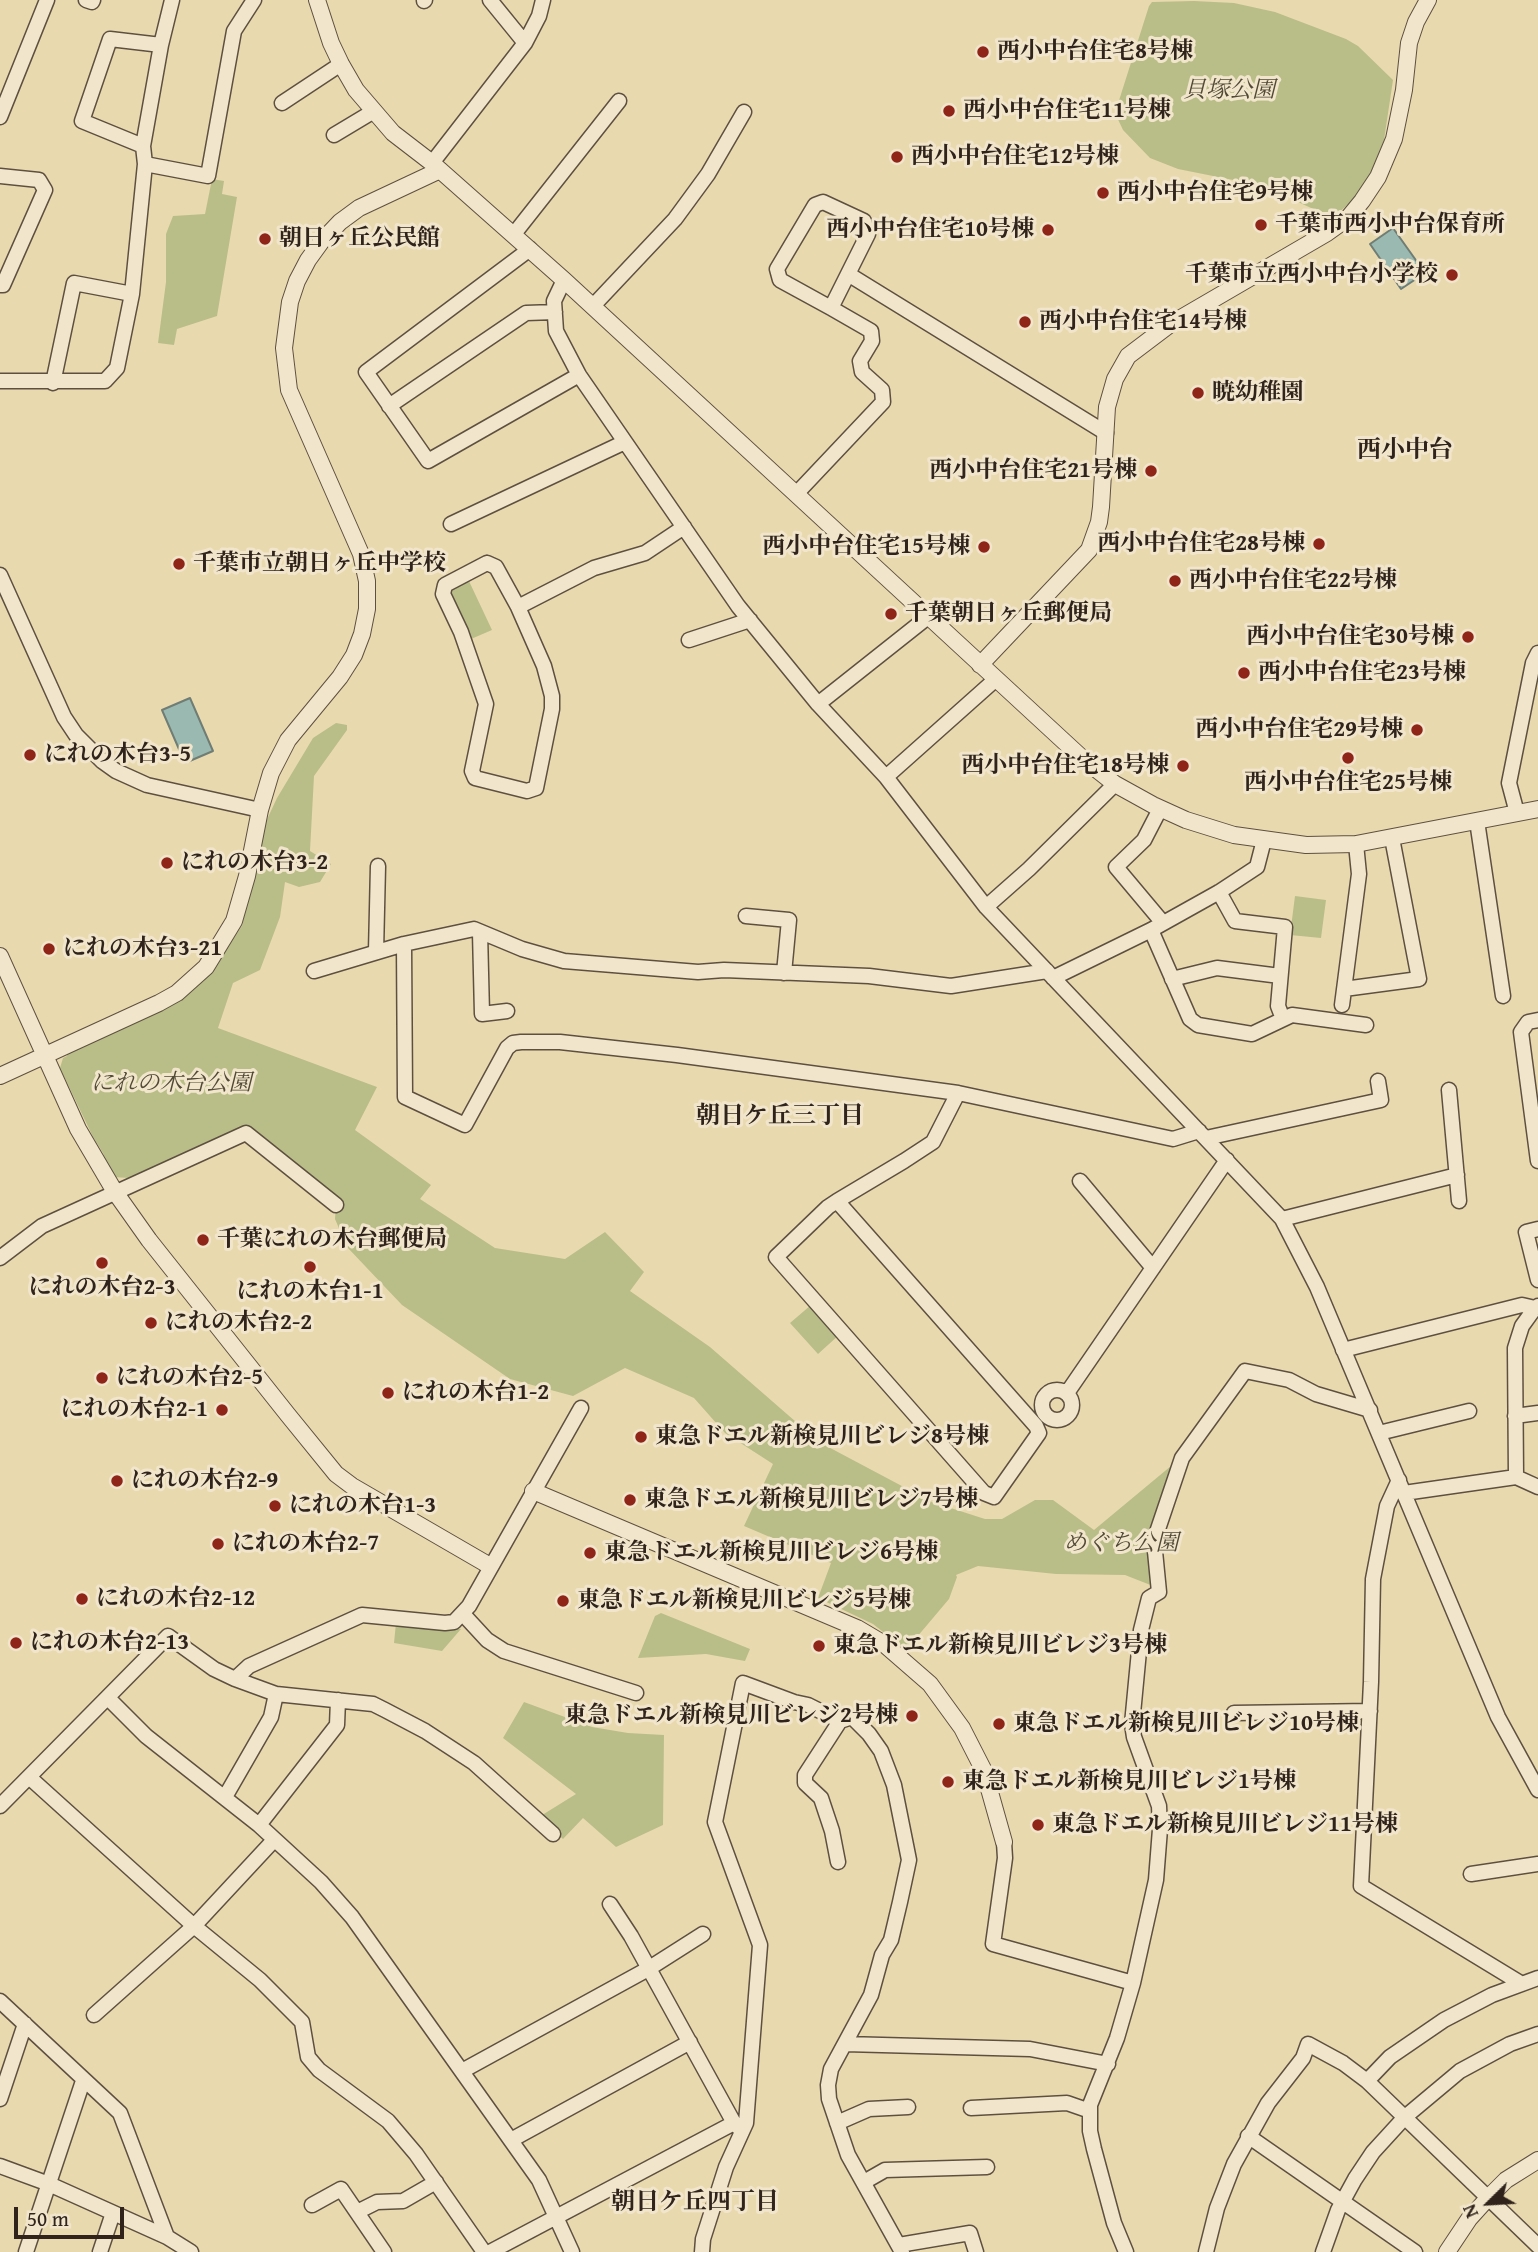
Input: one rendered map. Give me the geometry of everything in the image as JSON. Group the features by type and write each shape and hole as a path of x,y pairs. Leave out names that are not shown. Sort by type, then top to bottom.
{"street":[{"path":"0,117 47,0"},
{"path":"86,0 93,0"},
{"path":"0,381 104,381 117,368 132,294 145,164 143,146 172,0"},
{"path":"145,164 208,176 234,31 254,0"},
{"path":"317,0 341,64 356,90 393,133 564,279 980,665 1082,758 1115,784 1186,820 1234,835 1306,845 1356,844 1538,809"},
{"path":"490,0 525,43"},
{"path":"0,1076 159,1003 187,985 206,967 234,921 247,877 260,810 278,756 288,740 341,677 354,655 367,609 367,581 360,554 289,390 284,348 290,302 308,260 340,222 359,208 436,167 525,43 534,28 543,2 558,0"},
{"path":"980,665 1089,550 1099,523 1107,407 1115,379 1128,356 1169,325 1328,233 1348,218 1362,201 1378,177 1394,139 1404,90 1409,43 1428,0"},
{"path":"143,146 82,121 110,39 161,45"},
{"path":"282,103 341,64"},
{"path":"514,234 620,101"},
{"path":"334,135 374,111"},
{"path":"593,306 676,219 708,174 744,112"},
{"path":"0,176 39,180 45,190 3,285 0,285"},
{"path":"797,493 883,402 882,390 862,372 860,361 872,341 871,331 780,280 777,269 815,205 823,202 864,221 868,234 831,308"},
{"path":"530,249 366,372 428,461 579,374"},
{"path":"848,274 1106,433"},
{"path":"564,279 554,301 556,331 579,374 750,620 818,704 887,777 986,907 1282,1219 1317,1287 1499,1717 1538,1790"},
{"path":"53,383 74,283 132,294"},
{"path":"389,406 526,313 555,312"},
{"path":"451,524 625,442"},
{"path":"518,607 594,568 645,553 684,527"},
{"path":"487,563 496,567 518,607 544,666 552,696 552,709 536,788 527,791 475,778 472,771 486,704 461,632 443,594 445,585 487,563"},
{"path":"0,575 64,717 76,735 102,761 147,785 260,810"},
{"path":"818,704 929,616"},
{"path":"689,639 750,620"},
{"path":"1517,813 1509,783 1533,663 1538,653"},
{"path":"887,777 996,679"},
{"path":"986,907 1029,869 1115,784"},
{"path":"1160,808 1144,840 1116,867 1157,927 1172,979 1190,1019 1198,1025 1252,1034 1292,1015 1366,1025"},
{"path":"1476,821 1503,996"},
{"path":"1344,989 1419,979 1392,838"},
{"path":"314,971 441,934 474,929 522,949 564,961 698,972 869,976 951,986 1050,975 1157,927 1219,892 1257,867 1264,840"},
{"path":"1342,1005 1359,874 1356,844"},
{"path":"376,952 378,866"},
{"path":"1219,892 1235,921 1285,927 1278,1006 1283,1019"},
{"path":"746,916 789,920 784,973"},
{"path":"480,932 481,1014 507,1011"},
{"path":"404,944 405,1097 465,1125 506,1048 521,1042 560,1042 677,1055 958,1093 1174,1139 1381,1100 1378,1081"},
{"path":"0,956 78,1129 115,1192 149,1240 336,1474 490,1566"},
{"path":"1172,979 1217,968 1280,976"},
{"path":"1538,1020 1528,1022 1521,1032 1538,1161"},
{"path":"1449,1090 1459,1201"},
{"path":"958,1093 933,1142 837,1201 776,1257 984,1493 994,1497 1039,1433 1040,1420 1043,1399 1049,1392 1059,1390 1067,1393 1073,1404 1070,1415 1059,1421 1047,1418 1040,1420"},
{"path":"0,1258 42,1226 246,1133 336,1205"},
{"path":"1067,1393 1227,1160"},
{"path":"1282,1219 1457,1175"},
{"path":"1080,1181 1153,1268"},
{"path":"837,1201 1040,1420"},
{"path":"1538,1229 1526,1232 1538,1280"},
{"path":"1343,1350 1522,1306 1536,1307"},
{"path":"1516,1477 1515,1348 1522,1326 1536,1307"},
{"path":"1126,2252 1114,2223 1094,2148 1090,2131 1090,2105 1108,2064 1133,1983 1156,1880 1159,1805 1134,1737 1134,1699 1141,1630 1149,1598 1159,1592 1154,1541 1182,1458 1245,1371 1289,1380 1316,1394 1370,1410"},
{"path":"235,1679 249,1666 362,1615 454,1622 463,1614 567,1437 581,1408"},
{"path":"1379,1433 1469,1411"},
{"path":"1516,1416 1538,1413"},
{"path":"1401,1486 1516,1477 1538,1487"},
{"path":"1401,1486 1387,1506 1373,1579 1370,1711 1361,1886 1522,1984"},
{"path":"533,1491 857,1628 884,1644 930,1684 962,1728 984,1771 1004,1842 1005,1858 993,1944 1133,1983"},
{"path":"463,1614 487,1640 504,1651 636,1693"},
{"path":"0,1806 169,1636 214,1669 276,1694 373,1704 425,1731 474,1763 553,1835"},
{"path":"490,2252 556,2216 746,2123 760,1945 715,1822 743,1683 794,1702 808,1704 840,1721"},
{"path":"225,1797 271,1717 276,1694"},
{"path":"108,1698 146,1736 259,1825 321,1882 352,1917 539,2180 572,2252"},
{"path":"259,1825 337,1725 338,1700"},
{"path":"1234,1713 1370,1711"},
{"path":"838,1862 832,1831 821,1798 805,1783 805,1775 840,1721 852,1717 881,1751 894,1785 909,1860 891,1940 882,1955 871,1994 831,2069 829,2099 848,2155 901,2248 970,2233 976,2252"},
{"path":"29,1777 194,1926 260,1980 302,2022 308,2057 319,2070 388,2121 416,2154 484,2252"},
{"path":"94,2015 194,1926 274,1840"},
{"path":"1471,1874 1538,1864"},
{"path":"610,1904 738,2127 703,2239 702,2252"},
{"path":"462,2071 648,1969 703,1934"},
{"path":"1367,2081 1390,2057 1436,2025 1492,1995 1538,1978"},
{"path":"0,2001 120,2113 178,2247"},
{"path":"0,2099 25,2024"},
{"path":"1323,2252 1343,2202 1373,2152 1405,2117 1460,2071 1510,2044 1538,2034"},
{"path":"511,2140 690,2042"},
{"path":"845,2044 1030,2049 1108,2064"},
{"path":"1208,2251 1217,2208 1234,2164 1282,2082 1303,2058 1308,2044 1343,2063 1367,2081 1535,2246"},
{"path":"26,2252 83,2081"},
{"path":"971,2108 1067,2103 1090,2111"},
{"path":"837,2123 869,2109 908,2107"},
{"path":"1248,2136 1415,2252"},
{"path":"1447,2252 1469,2219 1488,2198 1506,2180 1538,2160"},
{"path":"0,2166 49,2184 113,2213 178,2247"},
{"path":"863,2182 885,2171 986,2167"},
{"path":"357,2213 377,2202 403,2201 436,2182"},
{"path":"312,2205 341,2189 384,2252"},
{"path":"100,2252 113,2213"}],"green space":[{"name":"貝塚公園","path":"1152,2 1234,3 1275,12 1346,39 1358,46 1393,80 1384,140 1372,170 1357,196 1333,218 1263,186 1178,169 1150,158 1123,130 1115,113 1149,6"},
{"path":"212,179 224,181 222,194 237,197 217,316 177,329 174,345 158,343 166,282 166,234 173,216 205,214"},
{"path":"468,579 492,630 471,639 450,594 452,588"},
{"path":"336,723 347,725 347,730 314,776 310,851 331,864 320,882 299,887 285,882 280,917 260,970 233,983 218,1028 377,1087 355,1130 431,1185 420,1199 495,1248 565,1259 605,1232 644,1272 630,1291 710,1347 819,1442 932,1502 985,1519 1002,1519 1035,1500 1053,1500 1094,1530 1177,1461 1149,1543 1153,1586 1125,1575 1056,1574 978,1566 956,1575 949,1599 906,1650 873,1624 818,1598 831,1563 744,1526 773,1464 725,1433 694,1398 625,1368 573,1396 510,1379 402,1305 347,1247 335,1219 336,1205 245,1127 130,1178 112,1177 103,1153 60,1068 63,1058 67,1056 67,1052 211,972 242,926 263,828 277,798 313,738"},
{"path":"1295,896 1326,900 1321,938 1290,935"},
{"path":"811,1305 839,1335 818,1354 790,1323"},
{"path":"661,1613 750,1649 745,1661 706,1654 638,1658 655,1616"},
{"path":"396,1623 461,1629 442,1651 394,1643"},
{"path":"524,1702 592,1727 664,1735 663,1825 616,1847 583,1818 563,1839 539,1817 576,1794 503,1738"}],"water":[{"path":"1393,228 1425,273 1401,289 1370,244"},
{"path":"190,698 213,751 185,763 162,710"}],"place":[{"name":"西小中台住宅8号棟","path":"983,52"},
{"name":"西小中台住宅11号棟","path":"949,111"},
{"name":"西小中台住宅12号棟","path":"897,157"},
{"name":"西小中台住宅9号棟","path":"1103,193"},
{"name":"千葉市西小中台保育所","path":"1261,225"},
{"name":"西小中台住宅10号棟","path":"1048,230"},
{"name":"朝日ヶ丘公民館","path":"265,239"},
{"name":"千葉市立西小中台小学校","path":"1452,275"},
{"name":"西小中台住宅14号棟","path":"1025,322"},
{"name":"暁幼稚園","path":"1198,393"},
{"name":"西小中台住宅21号棟","path":"1151,471"},
{"name":"西小中台住宅28号棟","path":"1319,544"},
{"name":"西小中台住宅15号棟","path":"984,547"},
{"name":"千葉市立朝日ヶ丘中学校","path":"179,564"},
{"name":"西小中台住宅22号棟","path":"1175,581"},
{"name":"千葉朝日ヶ丘郵便局","path":"891,614"},
{"name":"西小中台住宅30号棟","path":"1468,637"},
{"name":"西小中台住宅23号棟","path":"1244,673"},
{"name":"西小中台住宅29号棟","path":"1417,730"},
{"name":"にれの木台3-5","path":"30,755"},
{"name":"西小中台住宅25号棟","path":"1348,758"},
{"name":"西小中台住宅18号棟","path":"1183,766"},
{"name":"にれの木台3-2","path":"167,863"},
{"name":"にれの木台3-21","path":"49,949"},
{"name":"千葉にれの木台郵便局","path":"203,1240"},
{"name":"にれの木台2-3","path":"102,1263"},
{"name":"にれの木台1-1","path":"310,1267"},
{"name":"にれの木台2-2","path":"151,1323"},
{"name":"にれの木台2-5","path":"102,1378"},
{"name":"にれの木台1-2","path":"388,1393"},
{"name":"にれの木台2-1","path":"222,1410"},
{"name":"東急ドエル新検見川ビレジ8号棟","path":"641,1437"},
{"name":"にれの木台2-9","path":"117,1481"},
{"name":"東急ドエル新検見川ビレジ7号棟","path":"630,1500"},
{"name":"にれの木台1-3","path":"275,1506"},
{"name":"にれの木台2-7","path":"218,1544"},
{"name":"東急ドエル新検見川ビレジ6号棟","path":"590,1553"},
{"name":"にれの木台2-12","path":"82,1599"},
{"name":"東急ドエル新検見川ビレジ5号棟","path":"563,1601"},
{"name":"にれの木台2-13","path":"16,1643"},
{"name":"東急ドエル新検見川ビレジ3号棟","path":"819,1646"},
{"name":"東急ドエル新検見川ビレジ2号棟","path":"912,1716"},
{"name":"東急ドエル新検見川ビレジ10号棟","path":"999,1724"},
{"name":"東急ドエル新検見川ビレジ1号棟","path":"948,1782"},
{"name":"東急ドエル新検見川ビレジ11号棟","path":"1038,1825"}],"district":[{"name":"西小中台","path":"1405,451"},
{"name":"朝日ケ丘三丁目","path":"780,1117"},
{"name":"朝日ケ丘四丁目","path":"695,2203"}],"park label":[{"name":"にれの木台公園","path":"171,1084"},
{"name":"めぐち公園","path":"1121,1544"}]}
